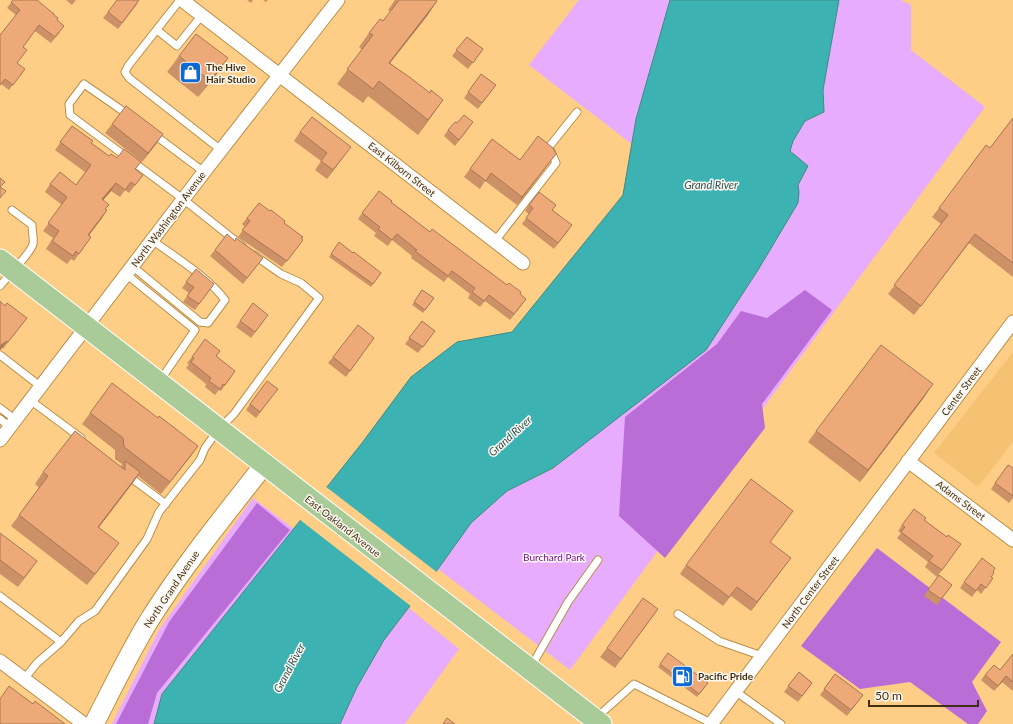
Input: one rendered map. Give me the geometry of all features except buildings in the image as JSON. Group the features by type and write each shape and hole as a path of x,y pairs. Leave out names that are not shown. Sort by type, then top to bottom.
{"main road":[{"name":"East Oakland Avenue","path":"6,265 598,722"}],"street":[{"name":"East Kilborn Street","path":"181,0 523,264"},
{"name":"North Washington Avenue","path":"0,440 9,422 30,400 204,172 338,0"},
{"name":"Center Street","path":"908,461 1013,322"},
{"name":"Adams Street","path":"908,461 1013,540"},
{"name":"North Center Street","path":"711,724 908,461"},
{"name":"North Grand Avenue","path":"94,724 125,662 154,612 183,569 264,465"},
{"path":"0,661 84,724"}],"lane":[{"path":"181,0 128,66 126,72 129,78 221,150"},
{"path":"157,30 177,46 202,15"},
{"path":"24,679 37,663 61,642 79,621 95,611 147,539 159,512 200,460 205,448 218,430 234,414 318,298 301,283 281,274 239,244 70,115 69,104 84,84 141,124 204,172"},
{"path":"495,242 556,163 549,147 577,112"},
{"path":"0,286 6,265 24,259 32,248 33,242 32,225 12,210"},
{"path":"129,270 200,322 208,323 222,305 225,300 220,292 209,282 152,240"},
{"path":"129,270 195,330 159,383"},
{"path":"0,355 40,386"},
{"path":"30,400 89,444"},
{"path":"0,408 9,422"},
{"path":"124,472 166,504"},
{"path":"530,669 568,602 598,560"},
{"path":"0,596 61,642"},
{"path":"678,614 719,641 762,656"},
{"path":"598,722 634,684 711,724"},
{"path":"735,692 781,724"}],"shaded area":[{"path":"805,290 832,310 762,404 765,428 665,558 619,516 625,417 717,344 741,311 767,318"},
{"path":"1013,352 1013,442 978,487 934,453"},
{"path":"257,503 290,530 157,693 148,724 116,724 169,622"},
{"path":"877,548 1001,642 972,682 987,711 978,724 968,724 910,682 860,689 801,646"}],"green space":[{"path":"579,0 670,0 633,145 529,65"},
{"name":"Burchard Park","path":"839,0 901,0 911,5 911,50 985,107 570,670 438,569 471,523 507,491 554,468 724,322 758,270 798,203 798,185 808,166 790,151 793,141 805,121 823,112 823,90"},
{"path":"253,498 294,529 162,694 154,724 112,724 159,630"},
{"path":"409,608 459,649 405,724 340,724 357,687 384,640"}],"water":[{"name":"Grand River","path":"670,0 839,0 823,90 824,112 805,121 793,141 790,151 808,166 798,185 798,203 758,270 706,350 553,468 507,491 471,523 384,640 357,687 340,724 154,724 162,694 362,443 411,377 457,342 512,332 623,195 636,119"}],"pier":[{"path":"325,486 438,573 412,607 299,519"}],"place":[{"name":"The Hive Hair Studio","path":"191,73"},
{"name":"Pacific Pride","path":"683,676"}]}
